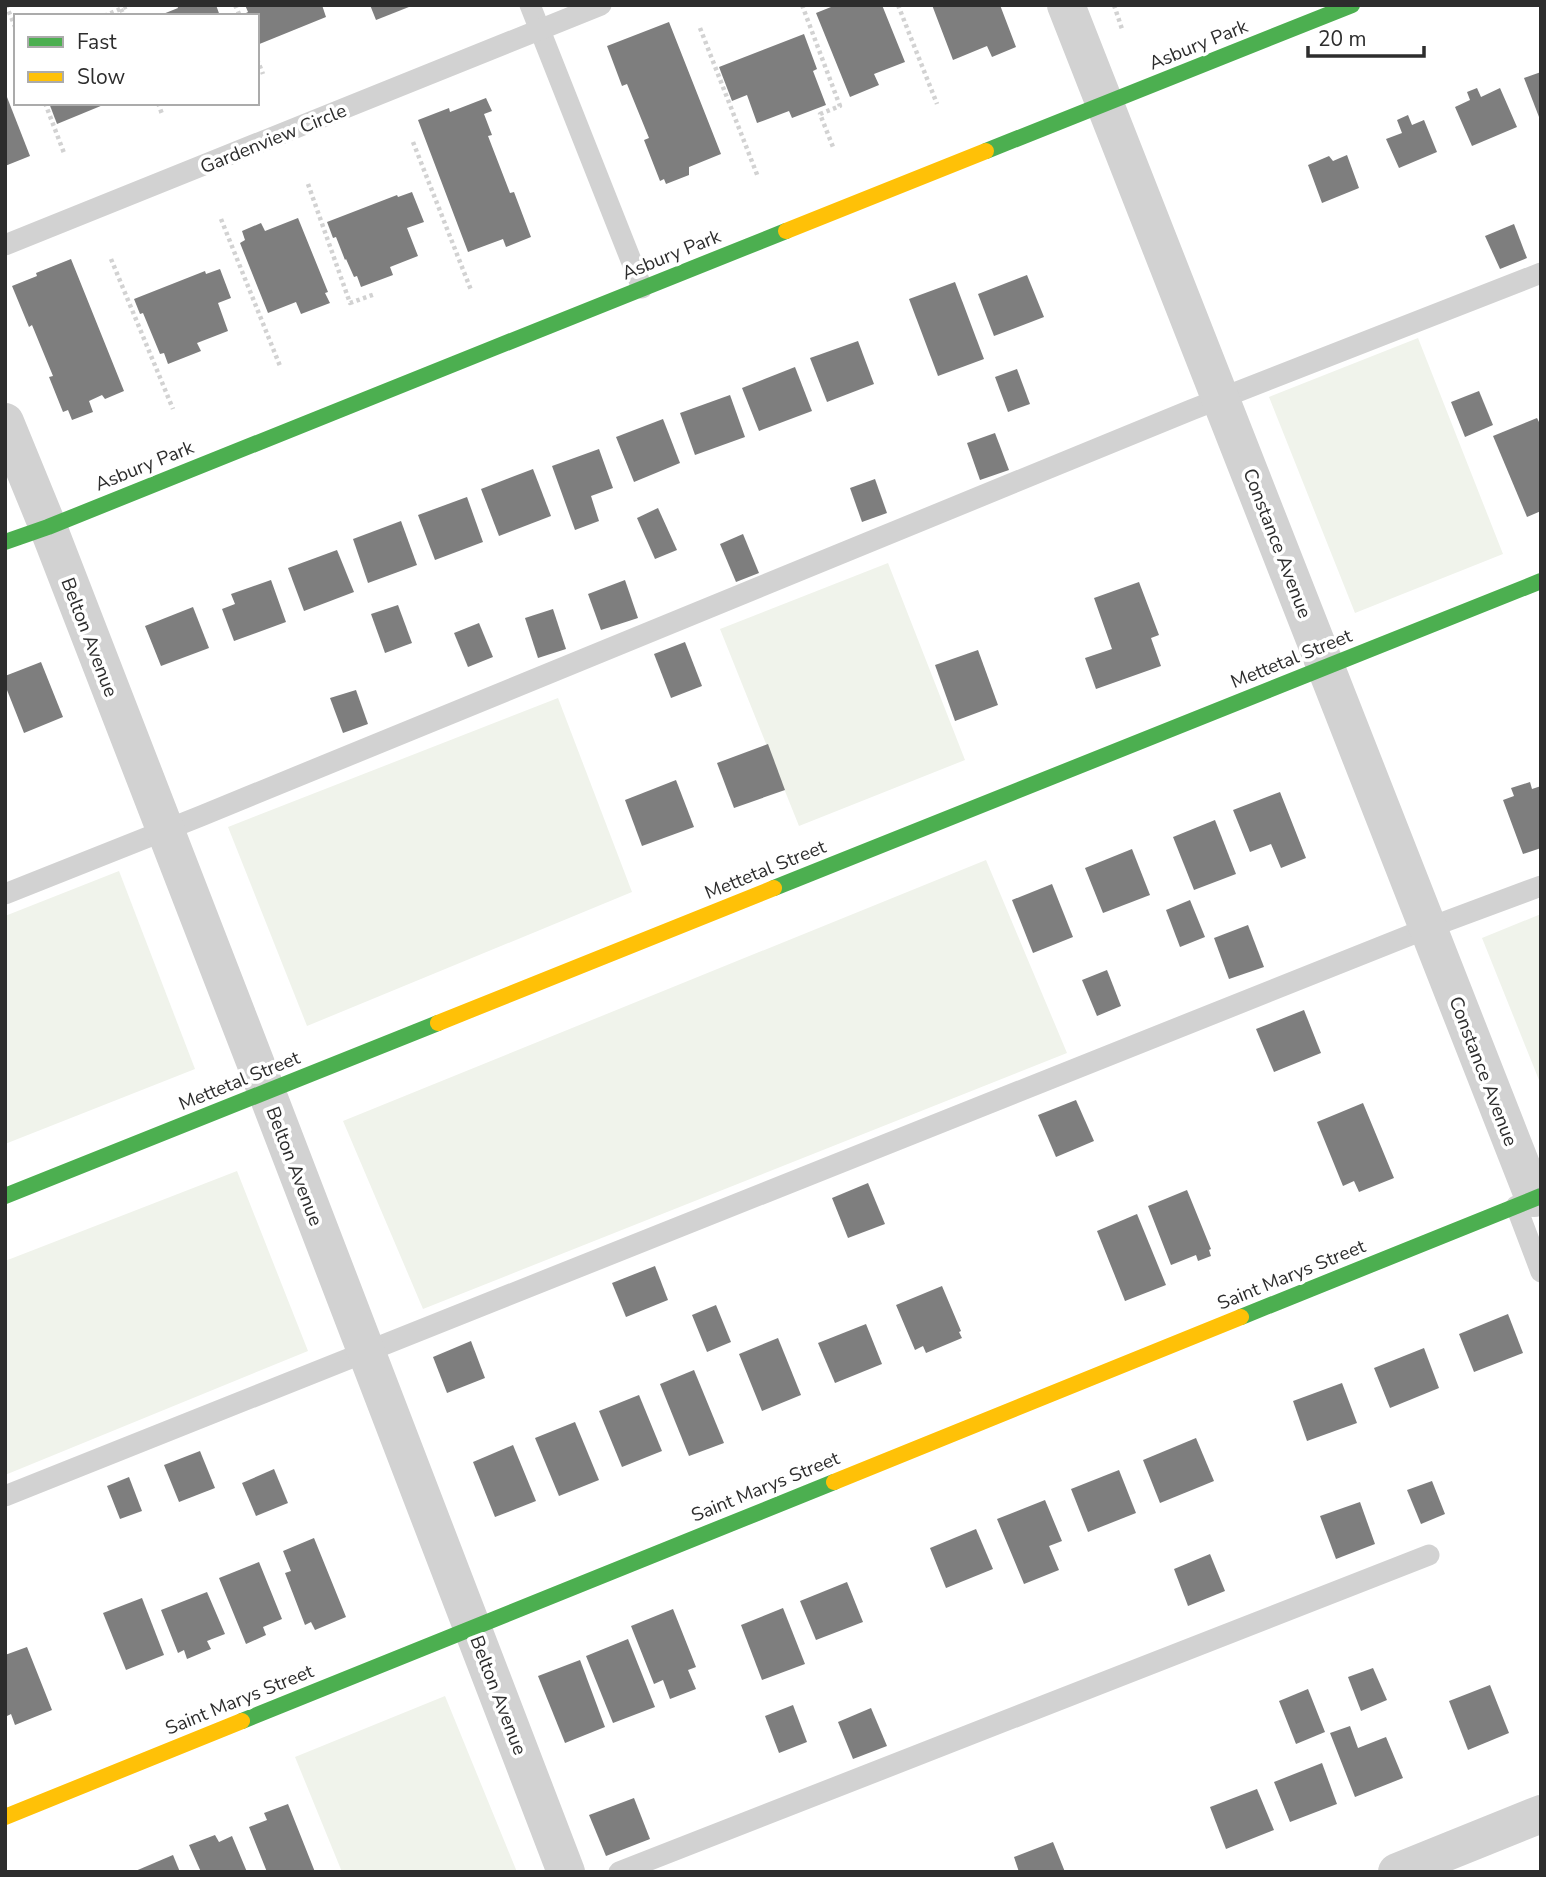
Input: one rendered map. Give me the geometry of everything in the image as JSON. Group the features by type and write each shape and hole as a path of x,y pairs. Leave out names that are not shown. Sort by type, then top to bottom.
{"street":[{"name":"Constance Avenue","path":"1066,5 1428,928 1530,1200"},
{"name":"Asbury Park","path":"5,542 1352,5"},
{"name":"Belton Avenue","path":"5,422 48,527 566,1872"},
{"name":"Mettetal Street","path":"5,1196 1541,581"},
{"name":"Saint Marys Street","path":"5,1817 1530,1200"},
{"path":"1397,1872 1541,1814"}],"lane":[{"path":"530,5 642,288"},
{"name":"Gardenview Circle","path":"5,245 601,5"},
{"path":"5,894 1221,398 1541,273"},
{"path":"5,1496 1428,928 1541,886"},
{"path":"1530,1200 1541,1272"},
{"path":"619,1872 1429,1555"}],"path":[{"path":"6,5 14,24"},
{"path":"109,14 130,5"},
{"path":"802,5 840,106 820,114 833,146"},
{"path":"898,5 937,104"},
{"path":"1114,5 1122,29"},
{"path":"121,9 123,14"},
{"path":"701,28 758,177"},
{"path":"259,64 263,74"},
{"path":"46,105 64,153"},
{"path":"159,105 162,114"},
{"path":"413,142 471,290"},
{"path":"307,184 350,303 375,294"},
{"path":"221,219 280,366"},
{"path":"111,259 173,409"}],"shaded area":[{"path":"1418,338 1503,554 1355,613 1269,397"},
{"path":"888,563 965,760 799,826 720,629"},
{"path":"558,698 632,892 307,1026 228,827"},
{"path":"986,860 1067,1053 423,1309 343,1121"},
{"path":"119,871 195,1069 5,1144 5,916"},
{"path":"1541,914 1541,1085 1482,938"},
{"path":"237,1171 308,1351 5,1475 5,1261"},
{"path":"445,1696 517,1872 342,1872 295,1757"}],"building":[{"path":"177,5 216,5 219,14 163,14 178,8"},
{"path":"245,5 322,5 326,17 259,44 259,14 244,14 248,12"},
{"path":"370,5 414,5 376,20"},
{"path":"836,5 882,5 905,62 874,74 879,85 850,97 816,13"},
{"path":"932,5 1000,5 1016,47 992,57 987,46 953,60"},
{"path":"669,22 721,154 689,167 689,175 666,184 664,179 660,181 644,140 649,138 627,84 622,86 607,46"},
{"path":"804,34 817,69 813,71 826,105 792,118 789,111 757,123 747,95 732,101 719,67"},
{"path":"1541,72 1541,116 1539,117 1524,78"},
{"path":"1477,88 1481,97 1500,88 1517,127 1472,146 1455,107 1470,100 1467,92"},
{"path":"5,92 30,156 5,166"},
{"path":"486,98 492,111 484,114 492,135 488,136 531,237 506,247 503,239 468,252 418,120 449,108 450,112"},
{"path":"50,105 103,105 57,124"},
{"path":"1408,115 1412,125 1424,120 1437,152 1399,168 1386,139 1402,133 1397,120"},
{"path":"1347,155 1359,188 1322,203 1308,165 1329,156 1333,161"},
{"path":"412,192 424,222 407,228 418,256 390,267 393,275 361,287 327,222 397,195 398,197"},
{"path":"298,218 330,303 301,314 296,302 268,313 240,243 245,240 242,231 261,223 265,231"},
{"path":"1514,224 1527,258 1500,269 1485,236"},
{"path":"71,259 124,391 105,399 102,395 89,401 93,412 72,420 68,410 63,412 49,377 53,376 12,286"},
{"path":"220,269 231,298 218,303 228,331 197,343 201,351 168,364 164,353 160,354 143,313 140,314 134,299 205,271 206,274"},
{"path":"1027,275 1044,317 994,336 978,294"},
{"path":"955,282 984,359 938,376 909,299"},
{"path":"858,341 874,384 827,402 810,358"},
{"path":"795,367 812,411 759,431 742,388"},
{"path":"1017,369 1030,404 1008,412 995,377"},
{"path":"1479,391 1493,425 1465,437 1451,402"},
{"path":"730,395 745,437 695,455 680,413"},
{"path":"1537,418 1541,426 1541,511 1527,517 1493,436"},
{"path":"663,419 680,463 634,482 616,437"},
{"path":"995,433 1009,470 980,480 967,443"},
{"path":"599,449 613,488 591,496 599,521 575,530 552,466"},
{"path":"533,469 551,516 499,536 481,489"},
{"path":"875,479 887,513 862,522 850,488"},
{"path":"467,497 483,542 435,560 418,515"},
{"path":"658,508 677,550 655,559 637,518"},
{"path":"401,521 417,565 368,583 353,539"},
{"path":"743,534 759,573 736,582 720,544"},
{"path":"337,550 354,592 304,611 288,568"},
{"path":"271,580 286,622 234,641 222,609 235,604 231,594"},
{"path":"625,580 638,618 601,630 588,594"},
{"path":"1139,582 1159,635 1151,638 1161,666 1096,689 1085,658 1112,649 1094,598"},
{"path":"398,605 412,643 385,653 371,614"},
{"path":"193,607 209,648 161,666 145,626"},
{"path":"553,609 566,649 538,658 525,618"},
{"path":"479,623 493,657 468,667 454,633"},
{"path":"685,642 702,686 671,698 654,654"},
{"path":"978,650 998,705 955,721 935,665"},
{"path":"41,662 63,717 24,733 5,685 5,676"},
{"path":"356,690 368,724 343,733 330,698"},
{"path":"768,744 785,790 734,808 717,763"},
{"path":"676,780 694,827 642,846 625,800"},
{"path":"1530,782 1532,789 1541,786 1541,848 1523,854 1503,800 1514,796 1511,788"},
{"path":"1280,792 1306,858 1281,868 1271,844 1250,852 1233,810"},
{"path":"1215,820 1236,874 1194,890 1173,837"},
{"path":"1132,849 1150,895 1103,913 1085,868"},
{"path":"1052,884 1073,937 1033,953 1012,900"},
{"path":"1190,900 1205,937 1180,947 1166,910"},
{"path":"1248,925 1264,967 1229,979 1214,938"},
{"path":"1107,970 1121,1006 1097,1016 1082,980"},
{"path":"1304,1010 1321,1053 1274,1072 1256,1029"},
{"path":"1076,1100 1094,1141 1056,1157 1038,1115"},
{"path":"1363,1103 1394,1178 1359,1192 1354,1181 1343,1186 1317,1122"},
{"path":"868,1183 885,1224 848,1238 832,1198"},
{"path":"1187,1190 1211,1249 1211,1256 1198,1261 1196,1255 1171,1265 1148,1206"},
{"path":"1137,1214 1166,1285 1125,1301 1097,1231"},
{"path":"655,1266 668,1300 626,1317 612,1283"},
{"path":"942,1286 962,1338 926,1353 923,1346 915,1350 896,1305"},
{"path":"716,1305 731,1342 707,1352 692,1315"},
{"path":"1508,1314 1523,1353 1474,1372 1459,1334"},
{"path":"866,1324 882,1364 835,1383 818,1343"},
{"path":"778,1338 801,1395 762,1411 739,1354"},
{"path":"471,1341 485,1378 447,1393 433,1357"},
{"path":"1424,1348 1439,1388 1390,1408 1374,1368"},
{"path":"694,1370 724,1443 689,1456 660,1384"},
{"path":"1342,1383 1357,1423 1307,1441 1293,1401"},
{"path":"639,1395 662,1451 622,1467 599,1411"},
{"path":"575,1422 599,1480 559,1496 535,1438"},
{"path":"1196,1438 1214,1481 1160,1503 1143,1460"},
{"path":"513,1445 536,1501 495,1517 473,1462"},
{"path":"200,1451 215,1488 179,1502 164,1465"},
{"path":"274,1469 288,1503 256,1516 242,1483"},
{"path":"1119,1470 1136,1513 1088,1532 1071,1489"},
{"path":"129,1477 142,1511 120,1519 107,1486"},
{"path":"1432,1481 1445,1514 1421,1524 1407,1490"},
{"path":"1045,1500 1062,1541 1049,1546 1059,1570 1024,1584 997,1519"},
{"path":"1360,1502 1375,1544 1336,1559 1320,1516"},
{"path":"976,1529 993,1569 946,1588 930,1548"},
{"path":"314,1538 346,1617 315,1630 311,1622 305,1625 285,1573 291,1571 283,1551"},
{"path":"1210,1554 1225,1591 1188,1606 1174,1569"},
{"path":"259,1562 282,1619 263,1627 266,1635 246,1644 219,1578"},
{"path":"847,1582 863,1622 816,1640 800,1601"},
{"path":"207,1592 225,1634 207,1641 211,1649 187,1659 184,1650 178,1653 161,1610"},
{"path":"142,1598 164,1655 126,1670 103,1613"},
{"path":"783,1608 805,1664 762,1680 741,1625"},
{"path":"673,1609 696,1667 688,1670 696,1689 670,1699 663,1680 654,1684 631,1626"},
{"path":"628,1639 655,1707 613,1723 586,1656"},
{"path":"27,1647 52,1710 15,1725 11,1714 5,1717 5,1655"},
{"path":"580,1660 605,1727 565,1743 538,1676"},
{"path":"1373,1668 1387,1700 1361,1711 1348,1677"},
{"path":"1490,1685 1509,1733 1468,1750 1449,1701"},
{"path":"1308,1689 1325,1732 1296,1744 1279,1701"},
{"path":"793,1705 807,1742 779,1753 765,1716"},
{"path":"871,1708 887,1746 853,1759 838,1722"},
{"path":"1350,1726 1358,1748 1386,1737 1403,1778 1355,1797 1330,1733"},
{"path":"1322,1763 1337,1804 1290,1822 1274,1782"},
{"path":"1257,1789 1274,1830 1226,1849 1210,1807"},
{"path":"634,1798 650,1839 606,1856 589,1815"},
{"path":"288,1804 315,1872 267,1872 249,1827 267,1820 264,1813"},
{"path":"215,1835 219,1842 232,1836 247,1872 201,1872 189,1845"},
{"path":"1053,1842 1065,1872 1019,1872 1014,1857"},
{"path":"173,1855 180,1872 133,1872"}],"traffic: fast":[{"path":"986,151 1352,5"},
{"path":"5,542 786,231"},
{"path":"774,888 1541,581"},
{"path":"5,1196 438,1023"},
{"path":"1241,1317 1541,1196"},
{"path":"242,1721 834,1482"}],"traffic: slow":[{"path":"786,231 986,151"},
{"path":"438,1023 774,888"},
{"path":"834,1482 1241,1317"},
{"path":"5,1817 242,1721"}]}
